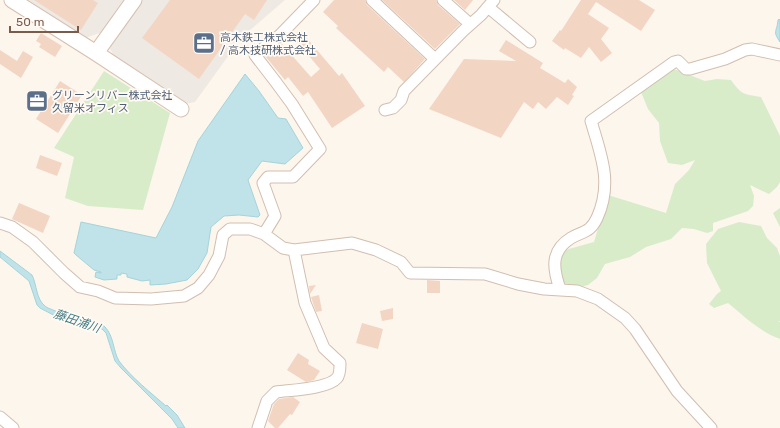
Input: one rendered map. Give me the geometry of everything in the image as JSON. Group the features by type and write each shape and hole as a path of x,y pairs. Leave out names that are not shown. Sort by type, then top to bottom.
{"street":[{"path":"12,0 181,109"},
{"path":"96,53 134,0"},
{"path":"264,234 275,216 263,183 268,177 293,177 320,149 292,104 255,55 280,35 314,0"},
{"path":"372,0 435,59"},
{"path":"443,0 470,24"},
{"path":"385,110 393,108 400,100 404,91 491,4 530,42"},
{"path":"560,289 554,266 556,255 562,246 571,238 590,230 597,219 603,200 606,182 603,164 591,121 674,62 678,61 686,68 690,69 725,59 745,50 752,49 780,55"},
{"path":"0,223 12,227 33,242 80,287 98,291 115,298 151,299 184,296 198,288 209,275 219,256 223,235 230,229 250,229 264,234 283,248 294,250 352,243 376,250 401,262 410,273 485,274 518,284 544,289 577,291 598,299 625,318 635,329 677,392 711,428"},
{"path":"258,428 268,401 276,392 309,388 333,382 338,377 340,363 324,348 305,303 294,250"},
{"path":"0,417 13,428"}],"shaded area":[{"path":"22,0 125,0 102,32 83,39"},
{"path":"141,0 285,0 242,37 195,102 185,104 116,59 110,49 113,39"}],"green space":[{"path":"674,69 705,81 717,79 731,80 743,93 761,97 780,136 780,182 769,194 750,185 754,196 753,206 748,211 713,223 713,231 707,233 694,229 682,228 671,239 646,247 630,257 605,264 597,278 588,285 577,288 561,285 557,268 565,250 594,242 608,195 666,213 675,184 689,170 695,160 682,165 668,163 660,141 659,123 648,109 641,92 648,85"},
{"path":"104,71 170,113 143,210 88,206 65,198 74,157 54,148"},
{"path":"780,208 780,227 773,213"},
{"path":"739,222 761,226 767,238 777,248 780,256 780,321 778,321 780,322 780,339 759,328 728,303 714,308 709,304 721,291 707,263 706,244 718,229"}],"water":[{"path":"779,19 780,20 780,42 776,33"},
{"path":"245,74 278,118 286,119 303,148 285,164 262,161 248,180 260,215 258,217 239,215 224,216 211,227 207,253 198,269 187,280 150,285 150,280 142,281 127,277 127,274 121,273 121,275 117,275 117,279 104,280 95,277 96,272 101,272 94,270 74,253 81,222 156,238 172,207 198,141"},
{"name":"藤田浦川","path":"0,251 32,275 38,296 46,307 66,315 103,325 112,339 119,361 141,385 166,406 167,405 177,415 185,428 178,428 172,419 115,361 106,333 102,329 61,319 40,308 37,305 29,281 0,257"}],"building":[{"path":"34,0 93,0 98,3 81,30"},
{"path":"170,0 267,0 254,20 245,14 199,79 142,38"},
{"path":"334,0 365,0 367,5 425,59 404,82 388,67 384,72 336,28 338,26 323,12"},
{"path":"382,0 436,0 438,5 460,24 435,49"},
{"path":"454,0 473,0 465,10"},
{"path":"581,0 639,0 655,10 641,31 596,2 588,14 609,28 601,39 612,53 601,62 589,47 581,58 565,48 564,50 552,41 560,30 561,31"},
{"path":"300,30 339,76 342,73 365,106 332,128 308,92 303,96 288,77 285,80 265,56 281,43 311,77 320,69 292,36"},
{"path":"41,33 62,46 55,57 39,47 41,44 36,41"},
{"path":"506,40 543,63 540,68 565,83 568,79 577,87 572,95 574,96 568,105 557,97 546,109 538,102 533,109 524,102 501,138 429,109 464,59 516,61 499,51"},
{"path":"0,50 17,61 23,51 33,57 21,78 0,64"},
{"path":"60,81 82,95 58,133 36,119"},
{"path":"40,155 62,163 57,176 36,168"},
{"path":"19,203 50,216 43,233 12,219"},
{"path":"427,280 440,281 440,293 427,293"},
{"path":"316,285 310,294 309,286"},
{"path":"319,295 322,311 316,312 311,297"},
{"path":"393,308 393,319 382,321 380,311"},
{"path":"362,323 383,329 378,349 356,343"},
{"path":"298,353 309,360 308,364 320,371 314,380 306,382 287,370"},
{"path":"293,397 300,402 292,415 290,414 278,428 275,428 268,421 274,404 279,399"}],"place":[{"name":"高木鉄工株式会社 / 高木技研株式会社","path":"204,43"},
{"name":"グリーンリバー株式会社 久留米オフィス","path":"37,101"}]}
